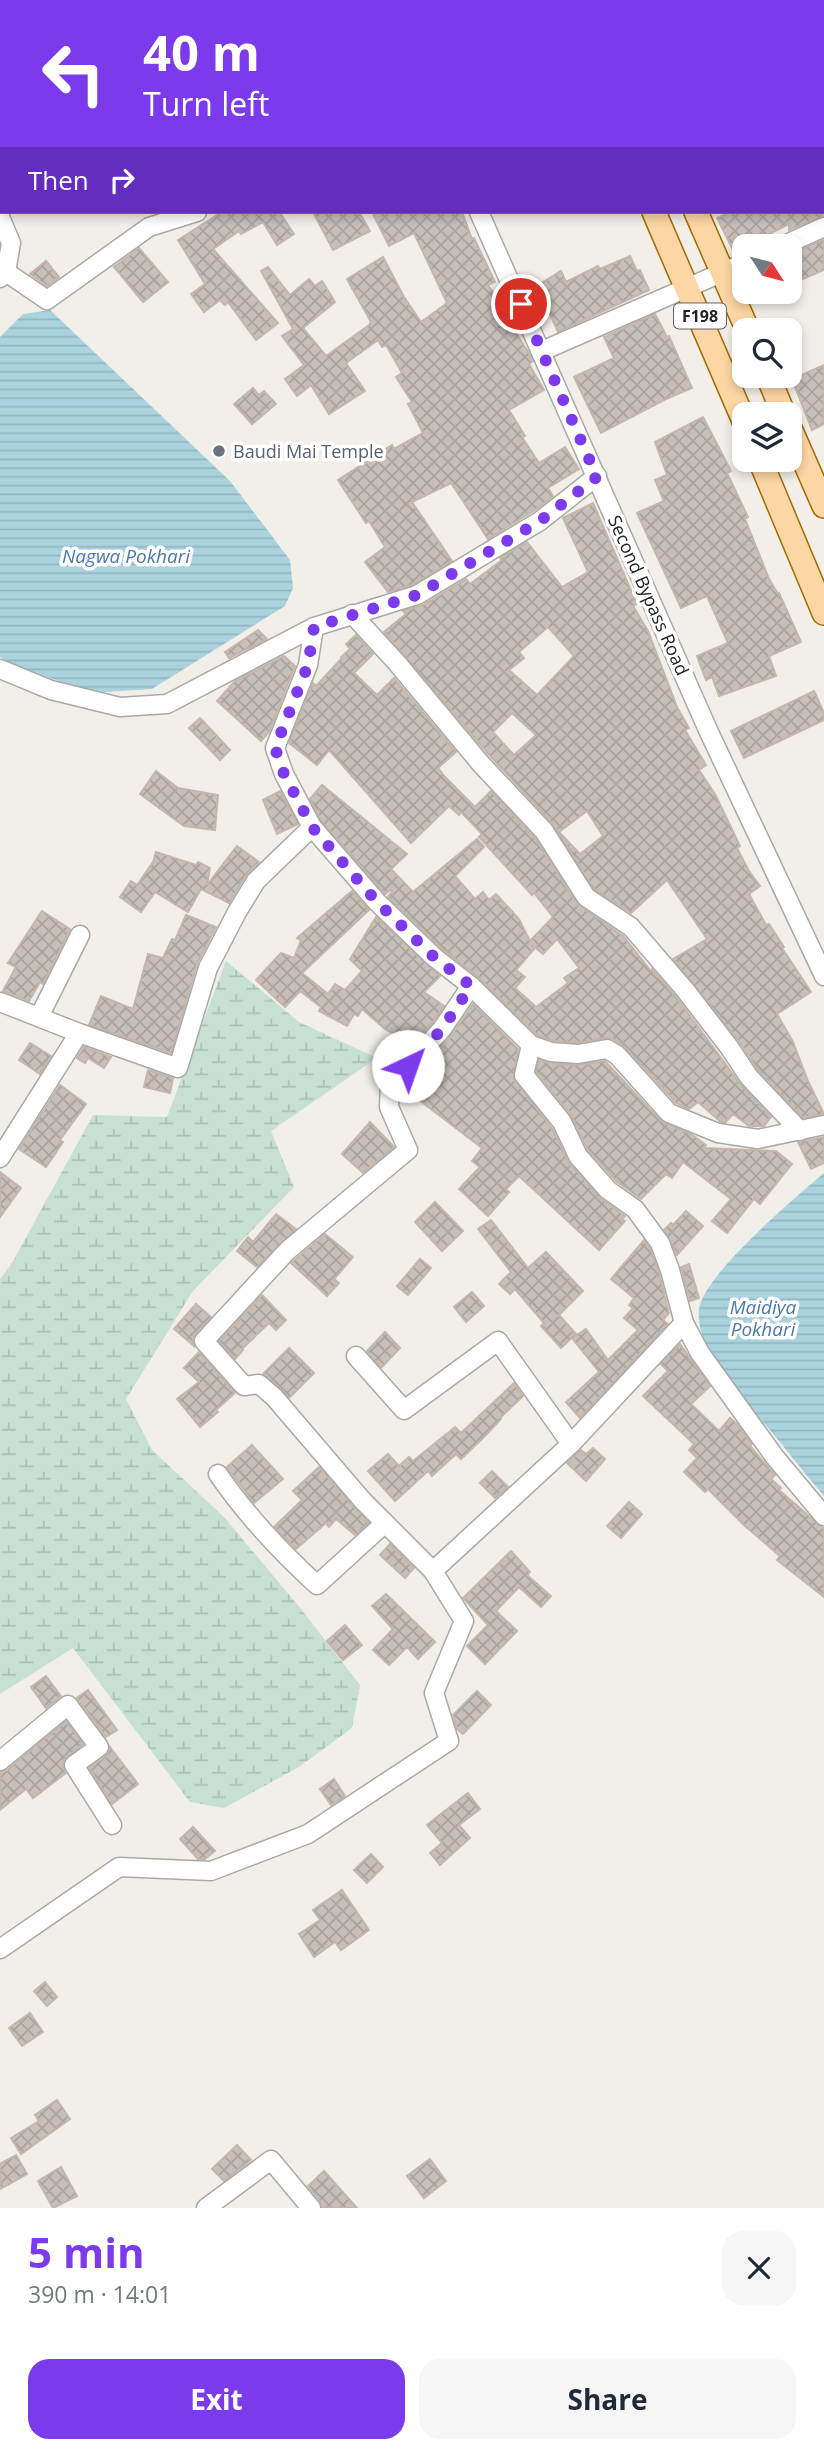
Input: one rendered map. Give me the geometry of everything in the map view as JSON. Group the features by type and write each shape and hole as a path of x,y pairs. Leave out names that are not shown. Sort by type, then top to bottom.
{"main road":[{"name":"F198","path":"655,214 736,402"},
{"name":"F198","path":"697,214 732,266"},
{"path":"802,456 824,506"},
{"path":"765,472 824,613"}],"street":[{"path":"0,217 11,243 3,275 47,300 149,227 191,214"},
{"name":"Second Bypass Road","path":"480,214 708,730 824,976"},
{"path":"802,237 824,227"},
{"path":"542,351 732,268"},
{"path":"0,668 51,690 120,707 167,704 314,627 417,595 540,521 597,477"},
{"path":"352,614 397,663 481,764 544,831 586,897 631,928 686,991 729,1047 748,1077 800,1131"},
{"path":"314,627 308,665 275,748 284,774 312,827 377,902 434,957 471,986 531,1045 551,1052 578,1054 607,1049 617,1055 669,1113 718,1133 758,1139 824,1125"},
{"path":"0,1002 178,1068 208,968 237,912 256,881 312,827"},
{"path":"40,1017 80,934"},
{"path":"0,1949 119,1867 211,1871 308,1834 449,1741 434,1693 464,1621 433,1572 363,1501 275,1397 259,1384 244,1386 204,1340 287,1251 408,1150 389,1107 390,1085 442,1029 471,986"},
{"path":"0,1158 79,1033"},
{"path":"531,1045 524,1075 562,1122 578,1156 608,1190 635,1209 660,1242 684,1323 700,1353 774,1456 824,1516"},
{"path":"433,1572 571,1444 684,1323"},
{"path":"356,1356 404,1410 498,1341 571,1444"},
{"path":"218,1474 281,1552 317,1585 385,1523"},
{"path":"0,1761 68,1705 99,1747 74,1765 112,1825"},
{"path":"206,2208 271,2160 312,2208"}],"green space":[{"path":"226,961 299,1022 377,1058 271,1131 294,1187 193,1291 126,1399 152,1450 224,1517 360,1685 352,1728 299,1767 224,1808 190,1802 73,1648 0,1694 0,1279 12,1263 93,1115 167,1117"}],"water":[{"name":"Nagwa Pokhari","path":"50,310 230,481 290,560 293,588 285,606 152,689 90,693 0,657 0,337 23,314"},
{"name":"Maidiya Pokhari","path":"824,1173 824,1496 727,1383 707,1348 700,1328 699,1309 705,1294 733,1257 773,1217"}],"building":[{"path":"219,214 281,214 294,234 277,245 263,222 241,234 239,231 213,249 278,323 256,340 228,302 225,305 220,300 204,312 191,294 205,284 178,240"},
{"path":"314,214 360,214 370,231 333,250"},
{"path":"373,214 463,214 472,239 474,238 495,282 488,285 497,298 494,300 529,353 533,361 529,364 544,390 509,410 539,463 565,447 579,469 548,488 553,496 538,508 488,539 451,483 412,502 452,561 412,585 388,592 365,562 385,547 338,480 392,445 394,449 423,433 408,404 412,402 396,377 402,373 386,345 382,347 378,340 346,363 365,391 329,414 311,385 297,396 285,379 304,365 282,336 293,329 261,271 268,267 290,295 309,279 315,286 322,281 335,302 303,328 326,356 371,322 347,279 383,257 421,322 447,303 414,233 389,246"},
{"path":"726,214 824,214 789,230 789,224 769,234 732,234 732,248 717,218"},
{"path":"824,239 824,270 802,279 802,249"},
{"path":"139,248 168,282 143,302 114,267"},
{"path":"630,256 649,290 558,332 548,310 543,313 532,289 561,271 566,282 598,266 600,269"},
{"path":"46,261 59,277 47,286 30,274"},
{"path":"655,314 667,337 669,336 692,388 601,433 574,377 614,358 604,337"},
{"path":"824,365 824,424 812,430 796,388 802,388 802,375"},
{"path":"253,388 259,395 264,391 276,404 252,424 234,404"},
{"path":"703,417 731,471 727,473 748,517 745,519 769,579 779,593 801,642 769,656 776,676 719,696 712,677 706,680 697,656 728,643 707,596 681,608 637,513 664,501 655,480 667,475 655,442"},
{"path":"593,503 637,604 633,606 648,631 677,707 689,728 685,730 706,765 699,770 715,794 740,846 737,848 760,886 749,894 766,925 769,924 811,992 777,1014 793,1042 824,1114 803,1118 758,1070 738,1040 673,959 707,939 667,880 631,913 594,889 552,823 490,756 384,632 406,614 403,611 423,605 466,579 470,584 502,560 500,558 527,542 562,587 588,572 563,518","holes":["548,627 574,656 537,695 509,670 524,658 519,652","512,713 536,735 514,755 493,732","587,811 603,836 580,854 559,832"]},
{"path":"258,630 267,639 229,658 225,652"},
{"path":"356,635 373,654 354,673 377,695 394,678 456,752 438,768 445,777 475,807 491,791 535,838 577,904 623,936 651,971 652,969 677,998 741,1085 771,1117 764,1126 749,1126 733,1114 725,1123 721,1122 698,1102 689,1109 676,1103 625,1047 613,1039 577,1043 553,1041 537,1035 479,978 441,948 388,897 392,891 385,894 321,821 310,799 322,785 407,854 391,869 413,892 477,839 484,847 455,876 475,899 483,892 489,900 496,894 519,919 530,941 553,917 534,893 532,895 479,837 482,834 461,812 459,815 449,806 411,843 329,750 317,765 289,743 313,683 316,686 350,649 346,644","holes":["557,939 579,968 564,978 568,983 536,1007 515,988 525,977 516,970 534,949 532,945 543,954"]},
{"path":"284,656 295,666 269,732 261,741 217,701 235,681"},
{"path":"814,691 824,713 824,720 744,758 731,731"},
{"path":"200,718 230,750 220,760 189,728"},
{"path":"156,771 178,788 218,795 215,830 184,826 140,794"},
{"path":"280,791 298,824 277,834 263,800"},
{"path":"237,846 259,862 246,875 229,903 201,889 188,912 155,892 141,912 120,897 131,881 137,885 153,862 156,852 196,865 198,862 210,868 207,885"},
{"path":"352,891 369,910 302,973 328,994 335,984 345,990 362,971 350,959 376,917 440,976 424,992 444,1006 414,1042 386,1030 362,1009 358,1016 354,1014 347,1026 319,1011 321,1007 300,991 285,1007 256,980 281,953 294,958 301,940 297,938"},
{"path":"42,911 70,929 43,984 40,982 29,1001 3,991 16,967 8,963"},
{"path":"186,915 216,927 197,964 171,1053 89,1025 101,996 133,1009 148,954 163,958"},
{"path":"473,1004 518,1049 513,1078 552,1128 569,1163 600,1198 625,1216 622,1219 625,1221 599,1250 519,1176 506,1189 509,1192 488,1216 459,1189 480,1167 472,1161 482,1148 410,1093 424,1075 419,1071 450,1037"},
{"path":"30,1043 51,1056 40,1074 19,1060"},
{"path":"84,1047 111,1057 104,1068 88,1058 85,1063 77,1058"},
{"path":"539,1060 577,1065 605,1061 661,1121 691,1134 706,1145 703,1148 776,1151 792,1164 760,1204 754,1199 727,1233 712,1221 731,1199 683,1162 672,1178 666,1174 641,1199 616,1181 588,1150 571,1115 536,1072"},
{"path":"148,1070 173,1078 170,1093 144,1087"},
{"path":"60,1085 86,1104 60,1140 63,1142 46,1167 19,1149"},
{"path":"370,1122 394,1147 363,1173 342,1154"},
{"path":"824,1137 824,1163 811,1169 798,1142"},
{"path":"0,1172 21,1188 0,1217"},
{"path":"435,1202 463,1231 442,1251 415,1222"},
{"path":"686,1211 703,1226 677,1255 664,1230"},
{"path":"276,1214 296,1229 257,1267 237,1251 248,1237 253,1242"},
{"path":"491,1220 528,1268 546,1252 583,1291 559,1315 576,1334 561,1348 541,1326 544,1323 515,1289 510,1294 499,1284 511,1272 478,1229"},
{"path":"325,1234 353,1257 334,1279 339,1283 327,1296 291,1263"},
{"path":"644,1240 650,1248 659,1273 669,1313 663,1320 668,1324 580,1418 566,1402 599,1372 572,1338 586,1329 608,1360 638,1330 624,1318 633,1308 629,1305 634,1298 611,1279"},
{"path":"420,1259 431,1268 408,1295 397,1286"},
{"path":"689,1264 699,1298 690,1301 681,1267"},
{"path":"472,1292 484,1306 466,1322 454,1307"},
{"path":"262,1295 286,1320 276,1330 269,1323 235,1359 219,1341"},
{"path":"196,1304 211,1317 195,1334 194,1346 174,1329"},
{"path":"385,1332 400,1348 381,1368 367,1351"},
{"path":"680,1344 710,1386 691,1404 719,1431 730,1418 738,1425 752,1444 750,1446 775,1475 771,1479 781,1488 779,1490 824,1529 824,1597 777,1560 780,1556 708,1489 705,1492 684,1472 697,1458 689,1450 694,1444 643,1396 668,1371 661,1364"},
{"path":"289,1348 314,1373 289,1398 263,1374"},
{"path":"199,1352 235,1393 200,1427 177,1399 199,1382 184,1368"},
{"path":"514,1383 523,1396 484,1437 461,1459 456,1454 432,1476 428,1471 395,1501 368,1471 388,1454 399,1466 409,1457 413,1461 455,1427 461,1433"},
{"path":"252,1445 283,1479 254,1503 227,1467"},
{"path":"593,1448 605,1459 586,1481 567,1463 581,1450 586,1454"},
{"path":"319,1467 369,1523 355,1535 336,1519 329,1527 326,1523 296,1549 274,1527 302,1500 293,1491"},
{"path":"492,1471 508,1487 495,1498 480,1483"},
{"path":"629,1502 642,1514 621,1538 607,1526"},
{"path":"390,1544 414,1568 405,1578 380,1555"},
{"path":"511,1551 530,1572 527,1575 551,1596 541,1607 519,1587 496,1611 517,1631 485,1664 467,1646 488,1625 463,1598"},
{"path":"386,1594 435,1642 418,1659 407,1647 389,1665 373,1650 393,1629 372,1606"},
{"path":"345,1625 362,1645 343,1660 327,1641"},
{"path":"46,1676 61,1696 46,1708 31,1687"},
{"path":"88,1690 117,1730 106,1737 77,1698"},
{"path":"477,1691 491,1705 463,1734 457,1729 453,1715"},
{"path":"66,1721 83,1744 64,1760 66,1773 33,1798 26,1789 0,1810 0,1772 7,1770"},
{"path":"110,1747 138,1784 112,1804 89,1768 106,1756"},
{"path":"334,1779 345,1796 331,1805 320,1789"},
{"path":"468,1793 480,1809 459,1825 470,1838 440,1865 430,1853 442,1843 427,1825"},
{"path":"193,1827 215,1851 205,1859 198,1859 180,1839"},
{"path":"371,1854 383,1867 367,1883 354,1870"},
{"path":"342,1890 369,1930 341,1950 335,1942 314,1957 299,1934 320,1920 313,1910"},
{"path":"45,1982 57,1997 47,2006 34,1991"},
{"path":"30,2013 43,2032 22,2046 9,2028"},
{"path":"57,2100 70,2119 21,2154 11,2138 39,2121 35,2115"},
{"path":"237,2145 251,2160 224,2181 212,2169"},
{"path":"16,2155 27,2174 0,2189 0,2164"},
{"path":"430,2159 446,2181 424,2198 407,2176"},
{"path":"61,2167 77,2196 53,2208 38,2181"},
{"path":"324,2171 357,2208 322,2208 308,2186"}],"place":[{"name":"Baudi Mai Temple","path":"219,451"}],"route":[{"path":"408,1066 442,1029 471,986 434,957 377,902 312,827 284,774 275,748 308,665 314,627 417,595 540,521 597,477 521,304"}]}
